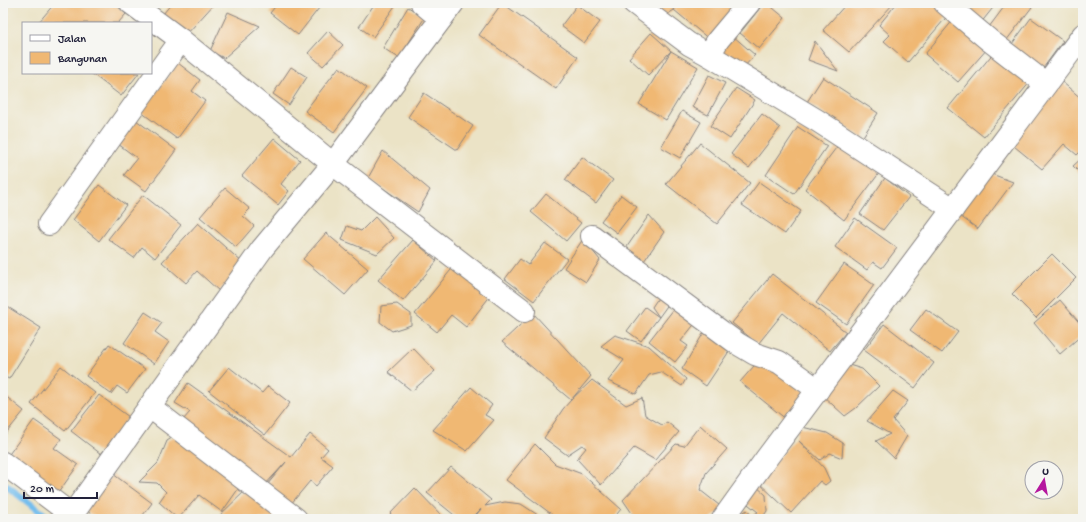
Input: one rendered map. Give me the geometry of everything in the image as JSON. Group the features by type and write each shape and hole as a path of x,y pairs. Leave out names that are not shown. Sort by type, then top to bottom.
{"street":[{"path":"131,3 181,40 333,164 524,311"},
{"path":"3,463 74,517 262,249 333,164 447,11 422,3"},
{"path":"634,3 689,44 709,54 818,121 953,209"},
{"path":"709,54 718,40 749,3"},
{"path":"945,3 989,40 1046,84"},
{"path":"723,519 766,459 1083,35"},
{"path":"49,224 181,40"},
{"path":"592,236 738,344 755,354 779,362 818,390"},
{"path":"150,407 296,519"}],"building":[{"path":"55,3 114,3 126,14 119,22 39,22"},
{"path":"172,3 215,3 186,35 163,14"},
{"path":"278,3 323,3 298,35 270,13"},
{"path":"375,3 397,3 373,37 359,27"},
{"path":"502,3 578,57 556,89 479,35"},
{"path":"648,3 678,3 674,10 665,16"},
{"path":"680,3 748,3 710,40 674,10"},
{"path":"764,3 767,3 785,18 759,49 740,33"},
{"path":"847,3 894,3 849,52 823,30"},
{"path":"897,3 938,3 950,13 908,62 884,41 890,35 879,25"},
{"path":"960,3 1026,3 1032,7 1006,41 989,27 1004,7 996,4 980,24"},
{"path":"577,5 600,22 584,43 561,26"},
{"path":"408,7 425,17 399,58 383,48"},
{"path":"228,12 260,26 224,58 210,51"},
{"path":"1031,18 1063,41 1041,71 1009,48"},
{"path":"954,19 988,48 958,82 925,54"},
{"path":"328,31 343,45 323,66 308,53"},
{"path":"651,33 671,51 648,75 629,58"},
{"path":"733,36 755,55 741,70 720,50"},
{"path":"815,41 838,71 808,60"},
{"path":"671,51 698,67 666,120 639,104"},
{"path":"995,51 1031,81 984,137 948,108"},
{"path":"178,63 200,80 192,91 205,101 177,139 141,112"},
{"path":"291,67 307,77 289,105 273,94"},
{"path":"339,67 367,88 334,132 305,111"},
{"path":"92,74 138,74 121,96"},
{"path":"709,75 725,83 708,115 692,107"},
{"path":"823,77 878,113 862,138 807,102"},
{"path":"1061,81 1083,100 1083,149 1077,155 1064,144 1042,169 1009,142"},
{"path":"736,88 755,100 730,139 710,126"},
{"path":"424,93 473,126 457,150 408,117"},
{"path":"682,111 701,122 680,158 661,147"},
{"path":"762,114 780,128 749,168 731,154"},
{"path":"136,120 176,150 146,191 124,175 137,158 118,144"},
{"path":"798,127 827,146 794,194 766,175"},
{"path":"274,138 300,160 281,184 289,191 278,205 242,176"},
{"path":"700,143 750,183 717,224 666,184"},
{"path":"839,144 880,172 844,220 805,189"},
{"path":"383,151 430,190 418,212 368,178"},
{"path":"582,157 613,180 596,203 565,180"},
{"path":"1083,157 1083,176 1073,166"},
{"path":"989,173 1013,182 978,229 957,214"},
{"path":"885,178 909,197 883,230 860,214"},
{"path":"759,182 801,211 785,234 742,205"},
{"path":"99,185 126,205 99,241 73,220"},
{"path":"225,188 250,209 243,216 254,226 236,247 200,217"},
{"path":"546,194 581,223 566,241 531,212"},
{"path":"143,195 181,225 155,258 142,247 134,258 108,239"},
{"path":"621,195 637,207 617,233 601,221"},
{"path":"649,215 664,232 642,264 624,251"},
{"path":"375,217 394,238 377,254 342,240 347,226 361,231"},
{"path":"855,218 897,248 882,268 873,262 867,270 835,247"},
{"path":"198,223 244,264 219,291 197,271 186,283 162,262"},
{"path":"326,233 368,269 345,295 303,259"},
{"path":"583,239 600,260 586,282 564,268"},
{"path":"413,240 437,261 403,301 378,280"},
{"path":"545,243 567,259 534,301 505,279 520,259 528,265"},
{"path":"1052,254 1076,278 1036,318 1012,294"},
{"path":"844,264 874,285 846,324 816,303"},
{"path":"455,265 491,295 466,327 451,315 437,332 415,314"},
{"path":"772,274 846,332 830,351 783,313 758,344 732,323"},
{"path":"662,292 672,299 659,317 652,307"},
{"path":"1060,300 1083,327 1083,334 1060,354 1034,323"},
{"path":"3,304 41,328 9,379 3,376"},
{"path":"397,304 411,314 411,325 392,331 380,322 381,306"},
{"path":"677,305 697,321 681,341 688,346 675,362 649,341"},
{"path":"645,307 659,317 641,341 627,331"},
{"path":"926,309 958,332 942,353 910,330"},
{"path":"145,312 162,323 155,332 169,342 154,364 124,343"},
{"path":"533,313 591,376 571,400 502,342"},
{"path":"884,324 934,363 915,388 864,350"},
{"path":"706,329 732,347 706,386 682,369"},
{"path":"615,335 649,346 686,379 682,386 661,372 649,375 636,394 608,381 624,360 601,346"},
{"path":"109,344 145,369 127,393 117,386 111,394 86,376"},
{"path":"413,348 435,371 412,391 388,372"},
{"path":"761,358 807,395 787,420 740,382"},
{"path":"849,365 862,369 879,386 856,408 845,416 822,395"},
{"path":"61,366 95,393 65,431 31,404"},
{"path":"229,367 262,393 268,386 290,403 265,435 209,391"},
{"path":"592,380 626,405 642,398 645,415 662,425 667,422 679,432 655,460 634,448 601,485 577,459 586,448 582,445 567,455 544,438 563,409"},
{"path":"188,383 291,457 310,434 328,449 321,457 333,466 316,486 310,481 290,505 267,485 286,462 263,487 176,428 190,412 175,403"},
{"path":"471,387 492,405 485,415 494,420 467,451 433,430"},
{"path":"893,391 908,401 893,420 907,436 894,458 876,441 890,434 867,421"},
{"path":"3,394 24,411 3,437"},
{"path":"99,395 129,417 101,454 71,431"},
{"path":"34,420 61,439 54,448 78,465 58,493 7,457"},
{"path":"700,425 727,449 706,473 700,490 724,509 710,519 636,519 623,500 676,444 684,446"},
{"path":"798,426 827,433 843,443 842,458 830,453 820,460 799,441 824,468 830,481 825,485 820,481 791,513 758,482 796,438"},
{"path":"178,434 241,485 222,512 199,495 178,519 159,502 166,492 157,483 139,482 158,463 167,441"},
{"path":"535,444 555,464 582,474 621,509 613,519 558,519 506,480"},
{"path":"451,467 491,500 485,506 505,502 521,504 544,519 473,519 481,509 471,519 459,519 427,493"},
{"path":"113,474 152,503 140,519 98,519 86,510"},
{"path":"755,485 766,495 767,511 762,518 763,519 734,519 747,510 752,516 758,512 744,501"},
{"path":"248,488 284,519 216,519"},
{"path":"415,488 445,519 397,519 390,514"}],"waterway":[{"path":"3,483 50,519"}]}
